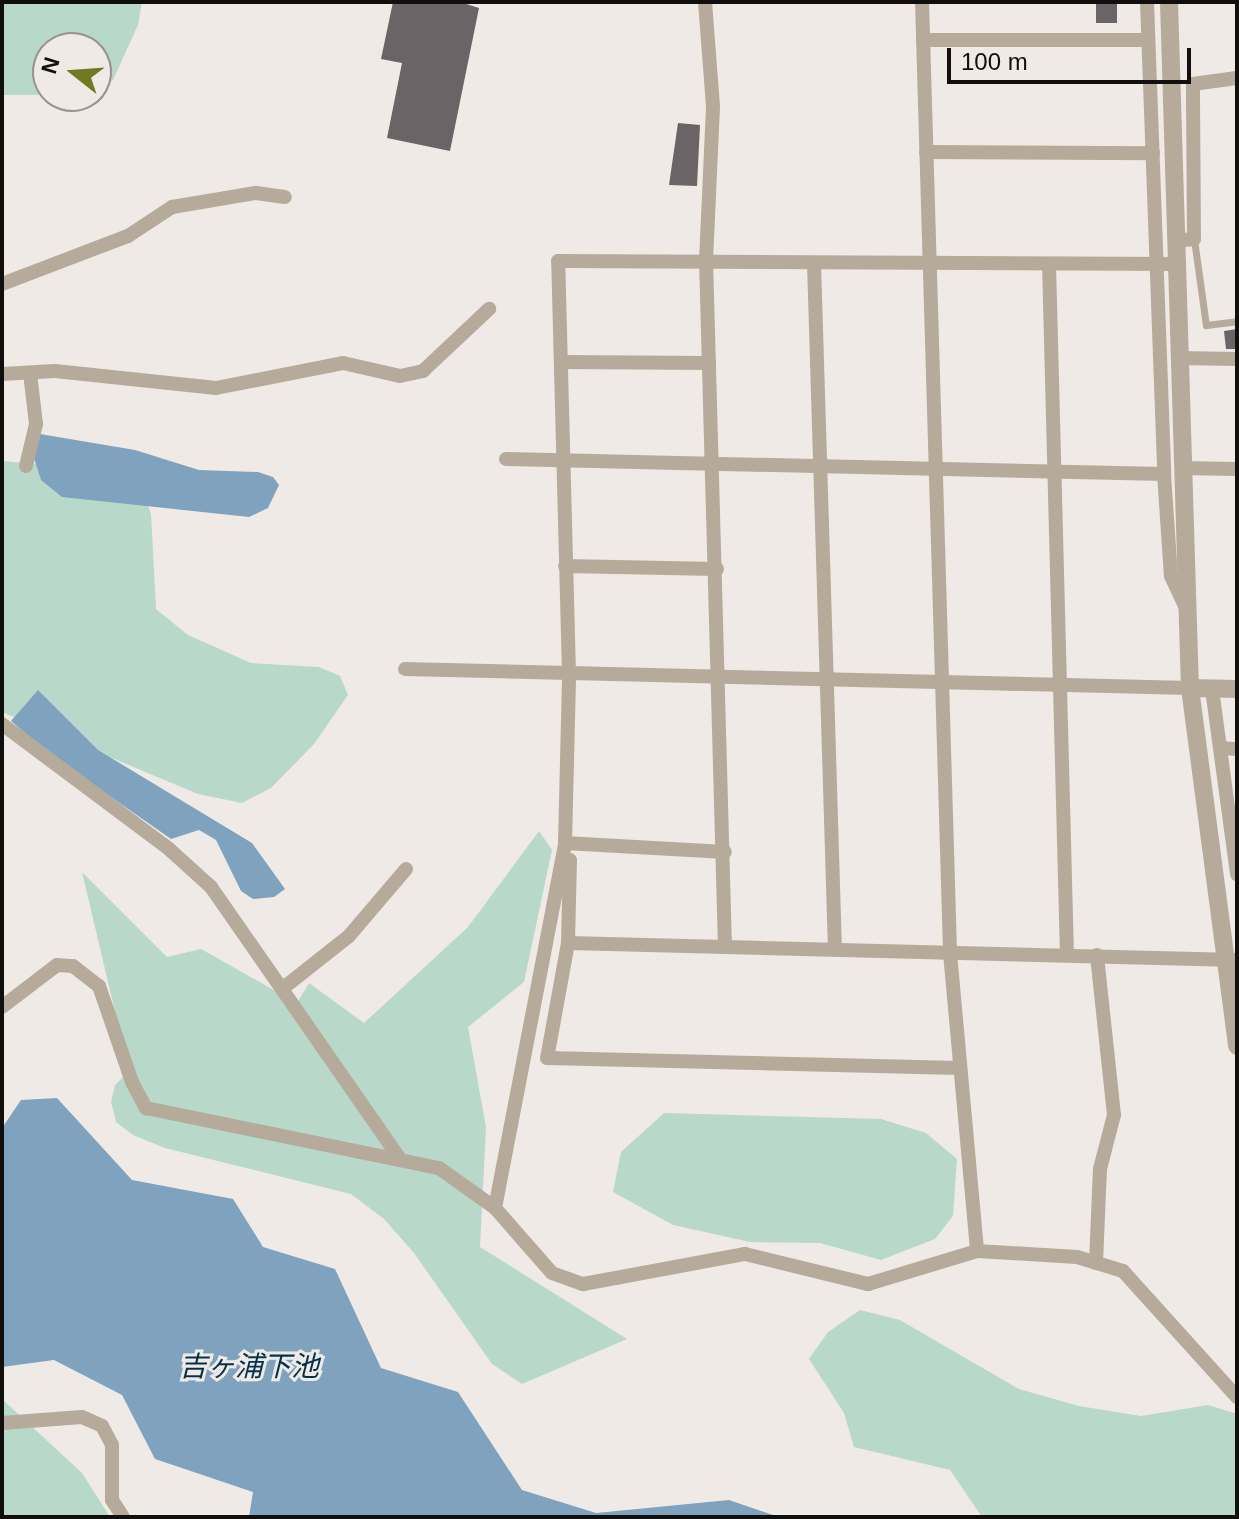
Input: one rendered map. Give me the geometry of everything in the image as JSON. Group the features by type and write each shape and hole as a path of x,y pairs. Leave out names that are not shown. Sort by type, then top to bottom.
{"street":[{"path":"705,2 713,107 706,259 725,852 725,947"},
{"path":"922,2 950,953 977,1251"},
{"path":"1147,2 1153,153 1179,358 1173,471"},
{"path":"1169,2 1184,240"},
{"path":"923,40 1148,40"},
{"path":"1237,78 1193,84 1184,240 1166,264 1173,471 1187,610 1190,688 1231,960 1237,1046"},
{"path":"926,152 1153,153"},
{"path":"2,284 128,236 172,207 256,193 285,197"},
{"path":"495,1208 564,850 569,674 558,261 706,259 814,263 1166,264"},
{"path":"814,263 835,949"},
{"path":"1049,264 1067,954"},
{"path":"2,374 30,373 216,388 343,363 400,376 423,371 489,309"},
{"path":"1179,358 1237,359"},
{"path":"561,362 709,363"},
{"path":"26,466 36,424 30,373"},
{"path":"506,459 819,467 937,466 1056,471 1237,469"},
{"path":"565,566 717,569"},
{"path":"405,669 1237,689"},
{"path":"1212,689 1234,826 1237,874"},
{"path":"2,724 169,849 211,887 399,1157"},
{"path":"1221,748 1237,749"},
{"path":"564,850 725,852"},
{"path":"564,850 570,860 568,943 547,1058 959,1068"},
{"path":"282,989 349,936 406,869"},
{"path":"568,943 1231,960"},
{"path":"1096,1263 1100,1169 1114,1115 1097,955"},
{"path":"2,1007 57,965 73,966 99,986 132,1082 146,1108 399,1157 439,1168 495,1208 552,1273 583,1284 745,1254 868,1284 977,1251 1077,1257 1123,1271 1237,1397"},
{"path":"2,1423 82,1417 102,1426 112,1445 112,1500 123,1517"}],"lane":[{"path":"1184,240 1206,325 1237,321"}],"green space":[{"path":"2,2 142,2 138,25 113,80 112,32 32,32 32,95 2,95"},
{"path":"2,461 53,465 141,487 151,514 156,609 188,635 251,663 319,667 340,676 348,695 314,744 271,788 242,803 198,794 2,712"},
{"path":"539,831 552,850 524,982 468,1027 486,1127 480,1247 627,1339 522,1384 492,1364 414,1253 384,1219 351,1194 165,1148 133,1135 116,1122 111,1102 115,1085 129,1071 82,872 167,957 201,949 297,1003 309,983 364,1023 468,927"},
{"path":"664,1113 881,1119 926,1133 957,1159 953,1216 935,1239 881,1260 820,1243 750,1242 673,1225 613,1192 621,1152"},
{"path":"860,1310 900,1320 1019,1389 1079,1406 1141,1416 1208,1405 1237,1414 1237,1517 982,1517 950,1470 854,1447 844,1413 809,1359 828,1332"},
{"path":"2,1399 82,1473 110,1517 2,1517"}],"water":[{"path":"40,434 135,450 199,470 258,472 273,477 279,485 268,508 249,517 62,497 41,480 34,458"},
{"path":"38,690 98,750 252,843 285,889 274,897 253,899 241,891 216,840 199,830 171,839 51,755 11,721"},
{"name":"吉ヶ浦下池","path":"57,1098 132,1180 233,1199 263,1247 335,1269 381,1368 458,1392 522,1490 596,1513 729,1500 779,1517 249,1517 253,1492 155,1459 122,1395 54,1360 2,1367 2,1128 21,1100"}],"building":[{"path":"393,2 460,2 479,8 450,151 387,138 402,63 381,59"},
{"path":"1096,2 1117,2 1117,23 1096,23"},
{"path":"678,123 700,125 697,186 669,185"},
{"path":"1237,329 1237,349 1226,349 1224,331"}]}
